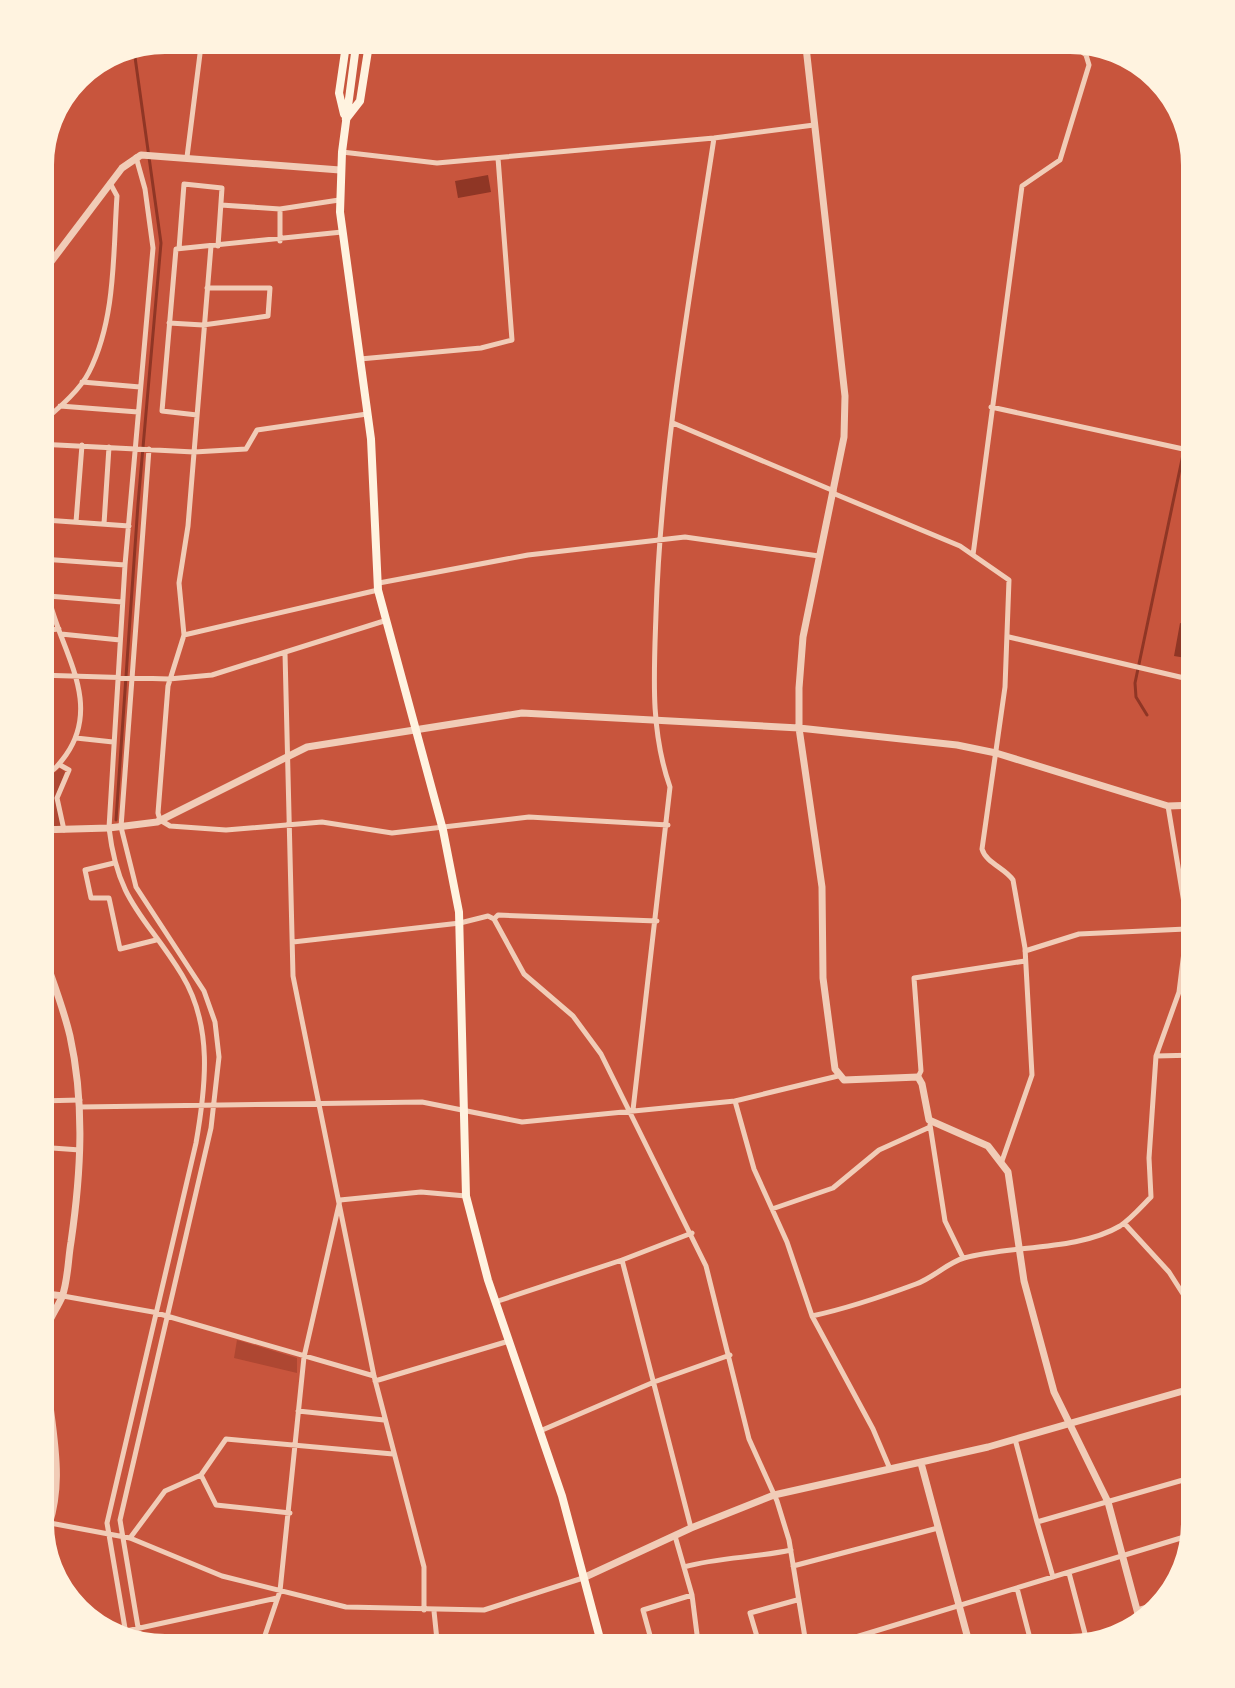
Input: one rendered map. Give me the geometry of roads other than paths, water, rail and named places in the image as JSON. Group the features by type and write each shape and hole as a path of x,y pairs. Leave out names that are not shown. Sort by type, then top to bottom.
{"main road":[{"path":"345,52 339,93 346,119"},
{"path":"355,52 340,170 342,232 368,414 378,587 384,621 443,830 460,923 466,1196 495,1302 562,1496 599,1636"},
{"path":"346,119 360,101 368,52"}],"street":[{"path":"187,157 200,52"},
{"path":"806,52 845,396 844,437 835,493 800,656 799,728 820,874 823,978 838,1076"},
{"path":"973,555 1022,186 1060,160 1087,78 1088,59 1083,53"},
{"path":"342,152 437,163 714,138 814,125"},
{"path":"631,1110 657,921 670,787 658,751 655,718 657,543 714,138"},
{"path":"139,1633 120,1520 216,1105 219,1057 211,1010 195,971 136,887 121,827 142,448 138,412 153,248 144,155"},
{"path":"52,260 110,183 144,155 340,170"},
{"path":"360,359 481,348 512,340 498,158"},
{"path":"52,413 88,373 97,348 112,287 117,196 110,183"},
{"path":"179,249 184,184 222,188 207,288 194,452 179,583 184,635 169,679 158,813 160,820 170,826 226,830 322,822 392,833 443,830 529,817 668,825"},
{"path":"221,205 280,209 339,200"},
{"path":"280,209 280,241"},
{"path":"197,415 162,411 176,249 280,241 342,232"},
{"path":"169,323 203,325 268,316 270,288 207,288"},
{"path":"81,381 140,387"},
{"path":"59,406 138,412"},
{"path":"991,407 1183,449"},
{"path":"52,444 194,452 246,449 257,430 368,414"},
{"path":"673,423 973,555 1009,580 1009,637 982,849 983,856 1008,872 1013,880 1025,951 1032,1075 1002,1161"},
{"path":"76,522 82,445"},
{"path":"104,524 109,447"},
{"path":"125,1628 107,1523 203,1105 205,1049 199,1016 182,975 133,909 114,863 109,828 125,565 142,448"},
{"path":"52,520 129,526"},
{"path":"184,635 378,587 528,555 657,543 695,536 820,556"},
{"path":"52,560 125,565"},
{"path":"52,596 123,602"},
{"path":"52,608 83,706 76,738 60,765 52,772"},
{"path":"52,674 169,679 212,675 384,621"},
{"path":"52,632 120,640"},
{"path":"1009,637 1183,678"},
{"path":"285,653 297,1004 340,1200 374,1379 424,1567 424,1610"},
{"path":"52,830 121,827 160,820 289,753 323,744 522,713 799,728 996,753 1168,806 1183,805"},
{"path":"76,738 113,742"},
{"path":"60,765 69,770 57,798 64,830"},
{"path":"1168,806 1183,908"},
{"path":"114,863 85,870 91,898 109,898 120,949 156,940"},
{"path":"494,919 498,915 657,921"},
{"path":"293,942 460,923 488,916 494,919 524,974 573,1016 590,1036 631,1110 669,1196 692,1233 706,1266 749,1439 774,1495 791,1550 804,1636"},
{"path":"1025,951 1079,934 1183,929"},
{"path":"918,1077 921,1071 914,978 1025,961"},
{"path":"812,1316 873,1302 884,1292 917,1284 963,1258 1070,1241 1124,1223 1153,1193 1149,1158 1156,1056 1179,992 1183,968"},
{"path":"52,981 69,1034 80,1103 80,1150 63,1296 52,1317"},
{"path":"1156,1056 1183,1055"},
{"path":"52,1102 203,1105 422,1102 522,1122 735,1101 838,1076 853,1081 918,1077"},
{"path":"918,1077 930,1123 945,1221 963,1258"},
{"path":"735,1101 754,1169 812,1316 873,1429 890,1469"},
{"path":"772,1209 833,1188 879,1150 930,1123 983,1143 1002,1161 1009,1177 1018,1251 1054,1392 1108,1502 1138,1614"},
{"path":"52,1148 80,1150"},
{"path":"340,1200 421,1192 466,1196"},
{"path":"265,1636 280,1591 304,1357 340,1200"},
{"path":"1124,1223 1169,1272 1183,1294"},
{"path":"495,1302 692,1233"},
{"path":"622,1260 691,1528"},
{"path":"52,1295 168,1316 374,1379 509,1341"},
{"path":"539,1431 654,1382 730,1355"},
{"path":"52,1523 130,1538 209,1571 346,1607 474,1611 503,1606 583,1578 691,1528 774,1495 921,1463 1183,1391"},
{"path":"298,1411 384,1420"},
{"path":"52,1423 59,1460 52,1509"},
{"path":"130,1538 165,1491 201,1475 226,1439 393,1454"},
{"path":"1015,1439 1053,1577"},
{"path":"921,1463 968,1636"},
{"path":"201,1475 216,1505 290,1513"},
{"path":"1037,1522 1183,1480"},
{"path":"793,1566 938,1528"},
{"path":"675,1536 692,1595 697,1636"},
{"path":"859,1636 1182,1538"},
{"path":"684,1567 710,1559 757,1558 791,1550"},
{"path":"1069,1572 1085,1635"},
{"path":"1017,1588 1029,1636"},
{"path":"650,1636 643,1610 692,1595"},
{"path":"128,1630 277,1598"},
{"path":"757,1636 750,1613 797,1600"},
{"path":"1137,1610 1145,1608"},
{"path":"433,1611 436,1636"}],"waterway":[{"path":"116,820 138,504 161,243 135,57"},
{"path":"1147,715 1136,697 1135,683 1183,455"}]}
